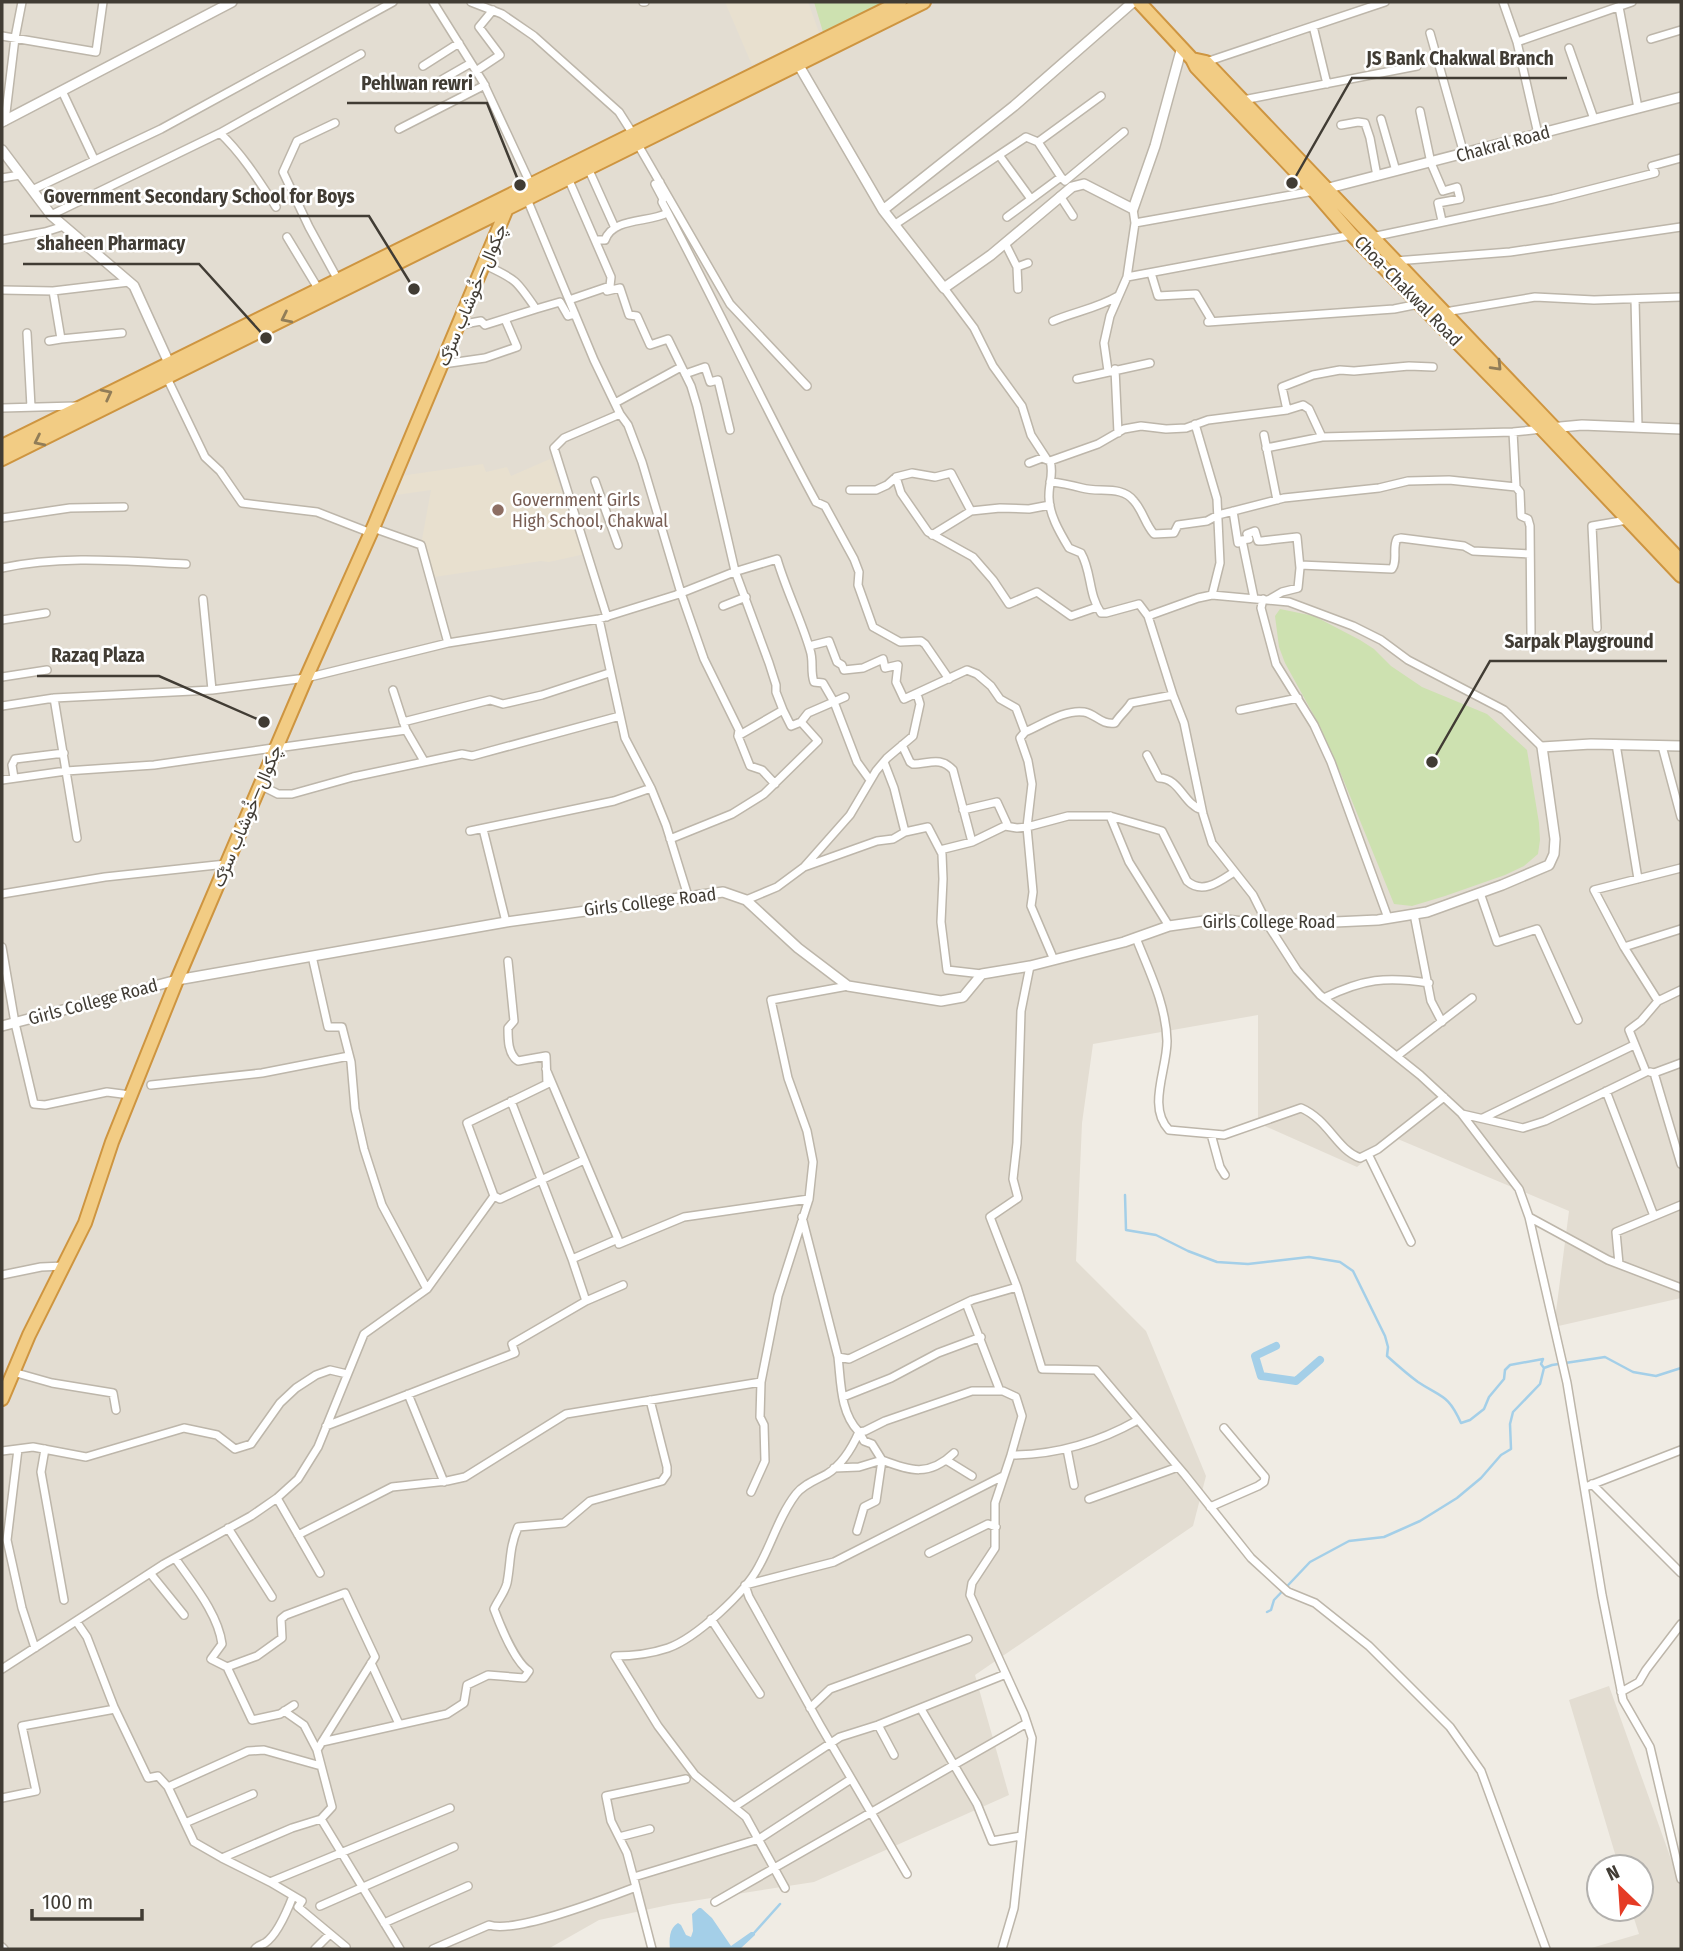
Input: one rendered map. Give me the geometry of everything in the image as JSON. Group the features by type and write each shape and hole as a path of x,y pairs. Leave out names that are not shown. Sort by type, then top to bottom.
{"highway":[{"path":"797,59 900,2"},
{"path":"2,459 167,378 531,185 924,2"},
{"name":"Choa-Chakwal Road","path":"1139,2 1182,47 1199,60 1196,67 1320,190 1352,235 1681,576"},
{"path":"1199,60 1242,101 1320,190 1372,237 1445,312 1681,561"},
{"path":"2,446 338,281 509,209 588,168 635,138"},
{"name":"چکوال—خُوشاب سڑک","path":"2,1399 29,1335 85,1223 112,1142 177,980 274,748 372,531 513,194"}],"street":[{"path":"3,121 22,2"},
{"path":"2,36 96,52 103,2"},
{"path":"3,121 232,2"},
{"path":"32,190 161,129 393,2"},
{"path":"433,2 485,85 531,185"},
{"path":"471,2 493,10 534,36 619,111 730,304 807,386"},
{"path":"883,210 1014,106 1133,2"},
{"path":"1199,60 1385,2"},
{"path":"1503,2 1517,42 1538,134"},
{"path":"1517,42 1632,2"},
{"path":"1619,7 1638,108"},
{"path":"476,71 500,55 479,27 493,10"},
{"path":"1314,26 1327,84"},
{"path":"1651,39 1681,30"},
{"path":"1430,33 1464,154"},
{"path":"423,66 459,43"},
{"path":"1118,433 1111,370 1104,343 1110,316 1127,277 1135,223 1133,209 1155,146 1182,47"},
{"path":"1569,48 1594,119"},
{"path":"51,215 220,133 361,54"},
{"path":"797,59 883,210 974,328 1002,380 1022,405 1031,435 1048,459 1053,472 1050,505 1053,518 1069,548 1081,552 1087,564 1090,589 1097,607 1101,613 1106,613 1139,604 1148,616 1188,738 1202,810 1212,843 1253,895 1268,925 1297,970 1324,998 1397,1056 1461,1113 1519,1189 1529,1217 1562,1358 1588,1486 1621,1692 1650,1747 1681,1879"},
{"path":"436,83 471,63"},
{"path":"1242,101 1417,66"},
{"path":"398,129 485,85"},
{"path":"62,91 94,159"},
{"path":"1038,142 1101,96"},
{"name":"Chakral Road","path":"1320,190 1681,97"},
{"path":"1420,111 1431,163 1443,191 1457,187 1460,199 1438,203 1442,222"},
{"path":"1381,119 1396,171"},
{"path":"335,122 297,141 284,172 338,281"},
{"path":"1342,125 1365,123 1377,176"},
{"path":"894,225 1026,137 1038,142 1065,181 1124,132"},
{"path":"220,133 246,163 276,207"},
{"path":"3,152 51,215 134,286 169,363"},
{"path":"999,155 1031,199"},
{"path":"1372,237 1553,199 1655,173 1652,166 1681,158"},
{"path":"588,168 615,228"},
{"path":"2,178 20,175"},
{"path":"1007,217 1061,177"},
{"path":"568,178 611,277 610,286 569,300"},
{"path":"660,182 655,184 667,213 810,492 817,504 825,506 854,559 859,572 858,585 873,627 900,642 925,643 949,679"},
{"path":"944,288 1005,243 1072,187 1084,184 1133,209"},
{"path":"1135,223 1320,190"},
{"path":"1060,196 1073,216"},
{"path":"527,199 575,314 620,414 628,425 704,659 739,730 738,736 750,766 762,770 775,784"},
{"path":"595,240 604,240 607,233 627,223 660,217 667,213"},
{"path":"2,240 64,226"},
{"path":"1395,261 1510,252 1681,227"},
{"path":"1127,277 1352,235"},
{"path":"287,237 319,290"},
{"path":"1005,243 1017,267 1018,289"},
{"path":"1017,267 1028,263"},
{"path":"485,265 511,276 536,309"},
{"path":"1151,273 1158,296 1196,294 1210,321 1394,309 1420,304"},
{"path":"2,290 53,290 129,282"},
{"path":"605,288 607,291 620,288 629,315 636,316 650,345 668,339 683,370 702,423 735,571 791,726 801,722 808,713 845,697"},
{"path":"53,290 61,340"},
{"path":"1053,320 1104,304 1118,296"},
{"path":"1445,312 1535,297 1594,300 1681,297"},
{"path":"1635,299 1638,427"},
{"path":"460,325 481,321 485,325 560,302 568,316 575,314"},
{"path":"443,364 485,358 517,347 505,319"},
{"path":"27,333 31,407"},
{"path":"49,341 122,333"},
{"path":"1077,379 1150,363"},
{"path":"1287,410 1282,387 1313,375 1340,370 1433,367"},
{"path":"615,403 683,370 705,368 710,382 718,380 730,430"},
{"path":"167,378 205,457 219,471 242,503 317,512 421,545 448,643"},
{"path":"2,408 83,406"},
{"path":"1029,463 1098,444 1124,429 1141,426 1166,429 1208,420 1307,406 1322,438"},
{"path":"620,414 564,438 554,448 603,618 609,673 625,738 651,788 688,896"},
{"path":"1195,424 1217,499 1220,564 1212,595"},
{"path":"1266,448 1322,438 1513,432 1582,425 1681,429"},
{"path":"1513,432 1516,487 1520,492 1519,512 1530,522 1531,633"},
{"path":"1264,435 1277,500"},
{"path":"850,490 876,490 896,477 912,472 935,477 951,473 971,511"},
{"path":"896,477 901,493 932,535 973,557 1009,604 1037,592 1071,616 1097,607"},
{"path":"1051,482 1116,491 1128,496 1134,500 1146,525 1154,534 1174,533 1178,525 1207,521 1218,515 1277,500 1379,488 1408,481 1449,480 1516,487"},
{"path":"595,481 618,545"},
{"path":"932,535 971,511 1029,509 1050,505"},
{"path":"2,517 70,508 124,507"},
{"path":"1233,511 1240,543 1262,598 1261,608 1276,664 1314,725 1331,762 1388,918"},
{"path":"1597,628 1592,526 1628,520"},
{"path":"1220,543 1240,543 1249,539 1247,534 1255,531 1258,541 1297,537 1300,565 1298,588 1262,598"},
{"path":"1300,565 1392,569 1395,566 1396,539 1401,538 1464,546 1474,551 1530,554"},
{"path":"2,568 35,561 72,559 186,564"},
{"path":"2,706 54,698 212,690 306,678 448,643 603,618 681,593 735,571 777,559 809,646 813,662 810,671 814,682 823,683 834,702 857,762 870,780"},
{"path":"1148,616 1212,595 1289,602 1342,621 1381,640 1408,660 1504,710 1542,747 1616,744 1681,746"},
{"path":"723,606 746,597"},
{"path":"202,599 212,690"},
{"path":"2,620 46,612"},
{"path":"809,646 829,641 836,663 842,665 844,670 863,668 883,659 885,668 898,665 896,682 904,699 967,670 977,674 991,686 1000,699 1016,708 1026,732"},
{"path":"2,677 47,670"},
{"path":"2,780 66,771 154,765 405,726 490,700 503,704 542,695 609,673"},
{"path":"393,690 405,726 424,761"},
{"path":"848,986 798,948 746,900 777,887 804,867 850,815 884,762 913,736 920,704 917,694"},
{"path":"1054,960 1031,906 1027,827 1032,784 1020,738 1026,732 1062,716 1080,712 1108,724 1115,723 1131,703 1172,695"},
{"path":"54,698 78,838"},
{"path":"1240,710 1298,698"},
{"path":"738,736 783,710"},
{"path":"260,785 284,796 424,761 462,754 472,756 620,716"},
{"path":"670,839 732,814 764,794 818,741 801,722"},
{"path":"1616,744 1638,879"},
{"path":"902,745 913,764 932,760 951,767 956,776 972,842"},
{"path":"1662,746 1681,817"},
{"name":"Girls College Road","path":"982,974 1054,960 1136,938 1169,926 1218,919 1268,925 1414,914 1549,865 1555,854 1555,839 1542,747"},
{"path":"14,778 12,765 15,759 64,753"},
{"path":"1147,755 1159,778 1169,780 1192,807 1202,810"},
{"path":"884,762 894,788 905,832"},
{"path":"470,831 614,801 651,788"},
{"path":"963,810 997,802 1008,826"},
{"path":"940,850 972,842 1008,826 1027,827 1068,816 1110,817 1157,827 1162,831 1187,881 1193,886 1199,888 1215,884 1234,872"},
{"path":"1110,817 1129,862 1169,926"},
{"path":"804,867 877,841 894,839 905,832 928,827 940,850 943,879 941,922 947,970 982,974"},
{"path":"483,829 506,922"},
{"path":"2,894 105,877 227,864"},
{"path":"1658,1001 1594,890 1681,868"},
{"name":"Girls College Road","path":"2,1026 177,980 506,922 723,892 746,900"},
{"path":"1480,892 1497,942 1537,929 1578,1020"},
{"path":"1414,914 1431,1000 1442,1022"},
{"path":"1625,947 1681,929"},
{"path":"1136,938 1161,998 1167,1042 1158,1105 1161,1122 1169,1130 1224,1135 1301,1108 1312,1113 1328,1127 1351,1155 1360,1158 1378,1149 1444,1097"},
{"path":"2,947 15,1023 34,1104 46,1105 107,1092 130,1096"},
{"path":"312,956 328,1027 342,1027 349,1056 355,1109 364,1149 382,1205 427,1289"},
{"path":"508,961 514,1021 508,1028 509,1048 514,1059 519,1061 546,1056 547,1084 467,1123 494,1196 500,1199 584,1160"},
{"path":"1030,966 1021,1011 1018,1121 1013,1179 1018,1198 990,1217 1017,1287 1042,1369 1096,1370 1251,1558 1285,1589 1315,1603 1369,1646 1450,1727 1481,1771 1546,1949"},
{"path":"751,1492 765,1461 761,1382 778,1296 809,1199 813,1162 807,1131 788,1078 771,1000 848,986 941,1001 963,997 982,974"},
{"path":"1324,998 1361,982 1383,978 1429,983"},
{"path":"1681,990 1658,1001 1641,1021 1629,1030 1634,1045 1650,1072 1681,1164"},
{"path":"1397,1056 1472,998"},
{"path":"1482,1118 1634,1045"},
{"path":"151,1084 262,1073 349,1056"},
{"path":"1461,1113 1523,1128 1545,1121 1650,1072 1681,1063"},
{"path":"546,1069 619,1244 684,1217 809,1199"},
{"path":"1606,1091 1641,1176 1654,1216"},
{"path":"511,1101 586,1301"},
{"path":"1212,1134 1220,1167 1225,1175"},
{"path":"1368,1154 1411,1242"},
{"path":"2,1669 150,1573 277,1498 298,1479 318,1447 364,1334 427,1289 494,1196"},
{"path":"1619,1264 1616,1232 1681,1206"},
{"path":"802,1216 838,1357 845,1407 864,1441 872,1444 882,1460 876,1501 864,1507 857,1531"},
{"path":"1529,1217 1569,1241 1619,1264 1680,1286"},
{"path":"572,1259 618,1239"},
{"path":"2,1275 41,1267 65,1266"},
{"path":"327,1426 515,1353 512,1344 586,1301 623,1284"},
{"path":"838,1357 849,1359 967,1303 1017,1287"},
{"path":"967,1303 1000,1391"},
{"path":"843,1397 891,1378 938,1353 981,1337"},
{"path":"2,1451 33,1447 86,1457 184,1428 217,1435 235,1449 251,1444 280,1403 306,1381 330,1370 347,1374"},
{"path":"13,1372 52,1383 113,1393 116,1410"},
{"path":"298,1535 392,1487 466,1477 566,1414 761,1382"},
{"path":"859,1432 972,1391 1000,1391 1016,1397 1022,1416 995,1503 995,1548 972,1583 970,1595 1032,1738 1014,1908 1002,1949"},
{"path":"408,1394 444,1482"},
{"path":"321,1741 447,1714 464,1703 467,1685 488,1675 524,1678 529,1671 521,1666 516,1658 494,1609 506,1587 510,1544 518,1527 564,1523 590,1501 662,1481 667,1474 667,1467 650,1401"},
{"path":"1011,1455 1067,1448 1112,1434 1138,1420"},
{"path":"1210,1507 1258,1486 1264,1482 1265,1477 1224,1428"},
{"path":"785,1888 746,1817 695,1774 658,1726 615,1656 633,1656 671,1647 727,1607 759,1568 796,1494 834,1468 850,1452 859,1432"},
{"path":"1067,1448 1074,1485"},
{"path":"18,1449 7,1541 22,1608 35,1648"},
{"path":"45,1449 41,1472 64,1600"},
{"path":"1588,1486 1681,1450"},
{"path":"834,1468 859,1467 882,1460 918,1472 946,1461 954,1453"},
{"path":"946,1461 972,1476"},
{"path":"1089,1499 1178,1467"},
{"path":"745,1585 834,1562 1003,1476"},
{"path":"1588,1486 1681,1573"},
{"path":"277,1498 320,1573"},
{"path":"929,1553 988,1524 996,1527"},
{"path":"228,1528 272,1597"},
{"path":"175,1558 207,1605 221,1638 222,1644 211,1659 227,1667 252,1720 284,1711 294,1705"},
{"path":"150,1573 184,1615"},
{"path":"745,1585 748,1597 810,1708 907,1874"},
{"path":"227,1667 257,1656 282,1638 281,1619 286,1615 345,1593 375,1657 317,1750"},
{"path":"711,1619 760,1694"},
{"path":"76,1621 86,1637 115,1709 148,1778 158,1776 168,1787 194,1842 302,1900 298,1906 346,1947"},
{"path":"1621,1692 1639,1682 1681,1624"},
{"path":"810,1708 830,1689 968,1639"},
{"path":"371,1663 399,1724"},
{"path":"734,1807 840,1737 921,1709 1006,1674"},
{"path":"2,1798 36,1791 22,1726 115,1709"},
{"path":"921,1709 977,1804 992,1841 1021,1836"},
{"path":"222,1858 292,1828 321,1819 332,1807 317,1750 304,1725 284,1711"},
{"path":"715,1902 1027,1723"},
{"path":"877,1725 894,1755"},
{"path":"168,1787 248,1751 264,1750 321,1766"},
{"path":"652,1949 627,1853 611,1821 606,1796 686,1779"},
{"path":"634,1877 759,1839 851,1779"},
{"path":"186,1824 253,1794"},
{"path":"270,1881 450,1808"},
{"path":"321,1819 400,1949"},
{"path":"619,1837 650,1829"},
{"path":"320,1906 454,1847"},
{"path":"384,1923 468,1886"},
{"path":"433,1949 489,1925 498,1928 549,1917 636,1887"},
{"path":"255,1949 265,1943 283,1919 293,1896"},
{"path":"315,1949 330,1934"}],"shaded area":[{"path":"2,2 1681,2 1681,1298 1554,1327 1569,1211 1393,1137 1357,1167 1258,1123 1258,1015 1093,1044 1082,1123 1076,1261 1146,1331 1206,1476 1193,1526 975,1675 1009,1795 814,1882 673,1904 599,1920 548,1949 2,1949"},
{"path":"725,2 808,2 820,35 752,65"},
{"name":"Government Girls High School, Chakwal","path":"550,459 585,554 549,562 434,577 421,545 431,490 396,495 400,476 483,464 486,472 507,467 511,476"},
{"path":"1609,1686 1681,1887 1681,1949 1588,1949 1639,1934 1635,1923 1655,1923 1655,1853 1615,1853 1569,1700"}],"green space":[{"path":"814,2 883,2 823,32"},
{"path":"1280,609 1314,616 1360,640 1422,687 1487,714 1527,750 1539,823 1538,854 1524,866 1505,875 1445,896 1412,906 1394,904 1341,774 1317,721 1285,663 1279,647 1275,616"}],"water":[{"path":"699,1908 712,1918 731,1946 751,1932 755,1932 755,1935 740,1949 670,1949 671,1931 678,1923 686,1935 691,1937 692,1914"}],"waterway":[{"path":"1125,1195 1126,1230 1156,1235 1217,1262 1248,1264 1309,1257 1340,1262 1353,1271 1385,1336 1387,1356 1406,1373 1448,1402 1461,1423 1470,1420 1484,1409 1510,1365 1543,1359 1541,1364 1544,1368 1605,1357 1633,1372 1656,1376 1681,1368"},
{"path":"1276,1346 1255,1356 1261,1376 1296,1381 1320,1360"},
{"path":"1267,1612 1271,1610 1274,1600 1310,1562 1349,1541 1384,1537 1420,1521 1457,1498 1481,1478 1501,1455 1511,1449 1510,1424 1513,1412 1540,1384 1544,1368"},
{"path":"754,1933 780,1904"}],"place":[{"name":"JS Bank Chakwal Branch","path":"1292,183"},
{"name":"Pehlwan rewri","path":"520,185"},
{"name":"Government Secondary School for Boys","path":"414,289"},
{"name":"shaheen Pharmacy","path":"266,338"},
{"name":"Government Girls High School, Chakwal","path":"498,510"},
{"name":"Razaq Plaza","path":"264,722"},
{"name":"Sarpak Playground","path":"1432,762"}]}
